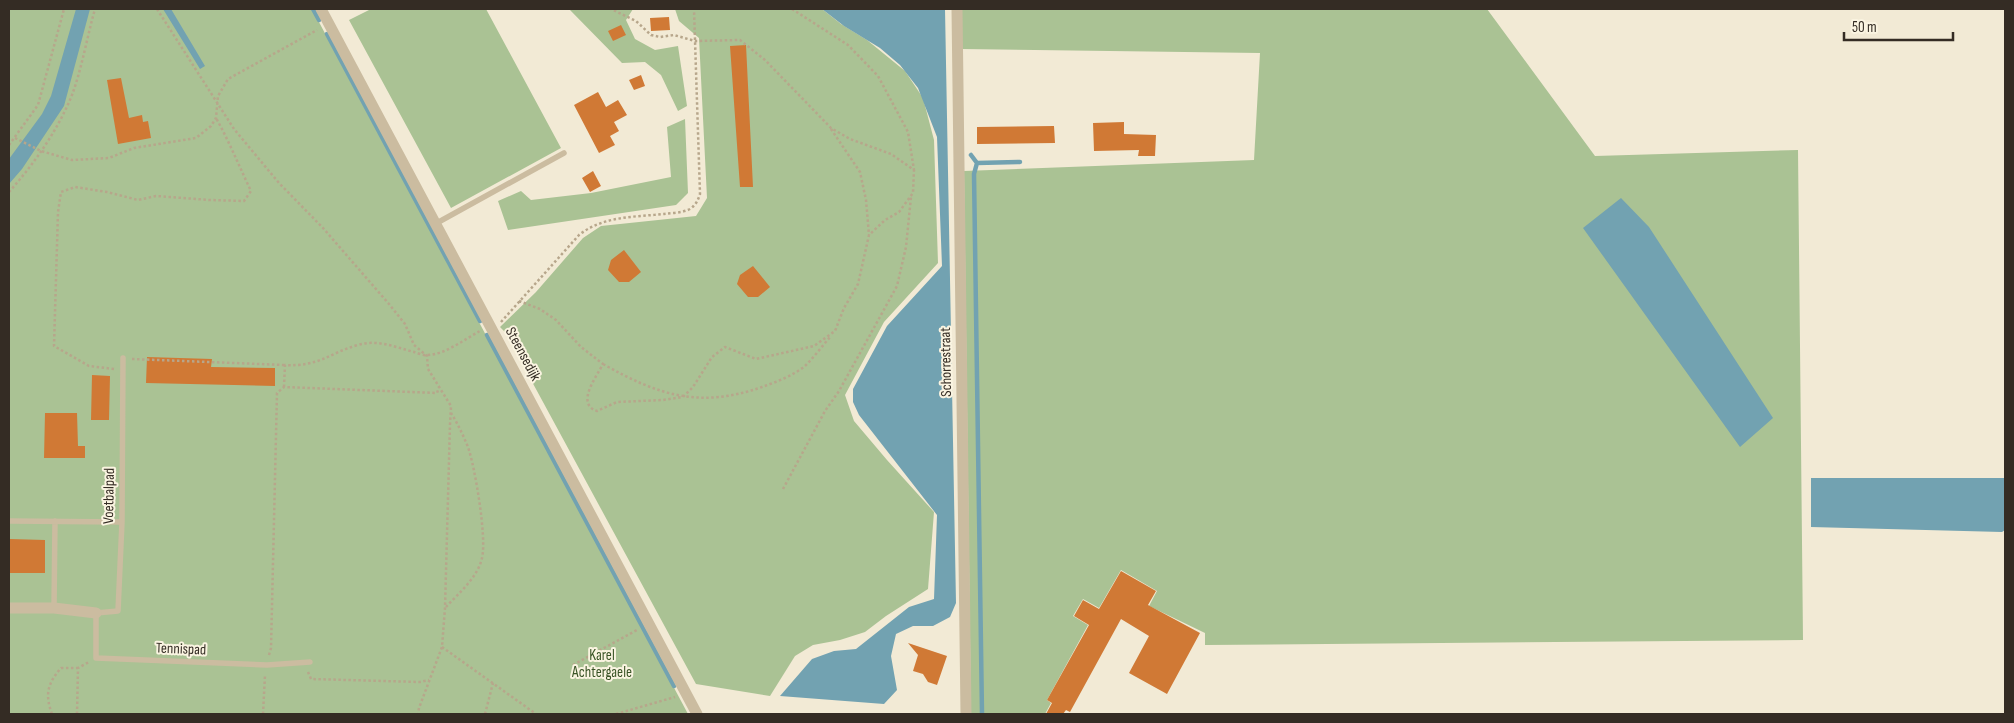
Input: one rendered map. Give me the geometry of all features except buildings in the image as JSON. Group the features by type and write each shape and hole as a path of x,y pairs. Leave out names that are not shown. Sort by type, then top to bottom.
{"street":[{"name":"Steensedijk","path":"321,9 697,714"},
{"name":"Schorrestraat","path":"957,9 966,714"},
{"path":"9,608 54,608 96,613"}],"lane":[{"path":"435,224 564,154"},
{"name":"Voetbalpad","path":"96,613 118,611 122,522 123,358"},
{"path":"9,521 122,522"},
{"path":"54,608 55,521"},
{"path":"96,613 96,658"},
{"name":"Tennispad","path":"96,658 267,665 310,662"}],"path":[{"path":"9,145 38,105 64,9"},
{"path":"9,192 55,131 72,94 95,9"},
{"path":"157,9 218,107 254,155 323,228 389,304 405,324 414,344 427,356"},
{"path":"603,364 587,397 587,404 592,410 597,411 617,402 739,395 776,382 806,365 835,331 844,308 858,284 869,235 866,200 860,172 831,128 765,60 740,40 695,41 674,35 660,37 651,35 636,21 610,9"},
{"path":"123,358 298,366 323,360 357,345 373,342 387,344 427,356 492,328 579,235 589,227 614,219 682,212 694,206 700,194 694,9"},
{"path":"792,9 848,44 878,76 908,132 914,170 913,193 899,212 884,220 869,235"},
{"path":"14,138 41,151 72,160 109,158 134,148 196,138 211,126 216,118 218,96 228,79 329,24"},
{"path":"123,371 89,366 54,346 58,212 61,192 75,187 107,192 138,200 156,196 244,201 251,191 235,159 228,139 216,118"},
{"path":"831,128 850,139 892,154 914,170"},
{"path":"783,489 825,411 839,391 897,286 906,247 911,196"},
{"path":"519,301 540,309 556,320 581,347 603,364 628,378 664,393 684,398"},
{"path":"684,398 720,348 733,349 742,355 756,359 814,346 835,331"},
{"path":"418,714 418,708 442,648 445,608 450,412 450,406 428,369 427,356"},
{"path":"284,387 285,365"},
{"path":"263,714 267,665 271,648 277,393 284,387 437,393 440,387"},
{"path":"445,608 477,571 483,557 482,520 468,450 460,428 450,412"},
{"path":"573,665 636,631"},
{"path":"442,648 536,714"},
{"path":"52,714 47,701 50,680 61,668 78,668 96,658"},
{"path":"303,662 311,679 420,682 429,680"},
{"path":"77,714 78,668"},
{"path":"485,714 494,683"},
{"path":"616,714 688,694"}],"green space":[{"name":"Karel Achtergaele","path":"9,9 312,9 688,714 9,714"},
{"path":"371,9 486,9 561,148 451,208 349,20"},
{"path":"571,9 633,9 626,20 635,39 655,50 678,46 687,106 678,111 661,75 645,62 622,63"},
{"path":"675,9 822,9 841,24 867,40 905,71 923,98 934,140 938,263 884,322 845,395 854,421 934,512 928,589 865,632 840,640 813,645 795,656 770,696 696,684 505,332 500,327 536,292 583,238 601,226 696,216 707,198 699,38 679,21"},
{"path":"961,9 1487,9 1595,156 1798,150 1803,640 1205,645 1205,633 1149,606 1157,591 1121,570 1099,608 1083,599 1073,616 1088,625 1047,700 1051,703 1045,714 971,714 964,171 1254,160 1260,53 962,49"},
{"path":"685,119 688,193 676,205 508,230 498,201 521,191 531,200 591,193 671,177 667,127"}],"water":[{"path":"76,9 90,9 64,106 22,169 9,184 9,159 42,114 51,96"},
{"path":"163,9 171,9 205,66 200,69"},
{"path":"822,9 945,9 956,603 950,617 933,626 913,626 896,634 891,656 897,690 884,704 780,696 812,659 834,651 856,649 909,607 934,599 937,515 859,415 853,402 853,389 887,326 942,266 937,137 918,88 900,65 880,48 844,26"},
{"path":"1621,198 1649,227 1773,418 1740,447 1583,228"},
{"path":"1811,478 2005,478 2005,530 2002,532 1811,527"}],"waterway":[{"path":"313,9 319,20"},
{"path":"327,34 480,321"},
{"path":"971,155 977,163 1020,162"},
{"path":"977,163 974,174 982,714"},
{"path":"487,335 674,686"}]}
